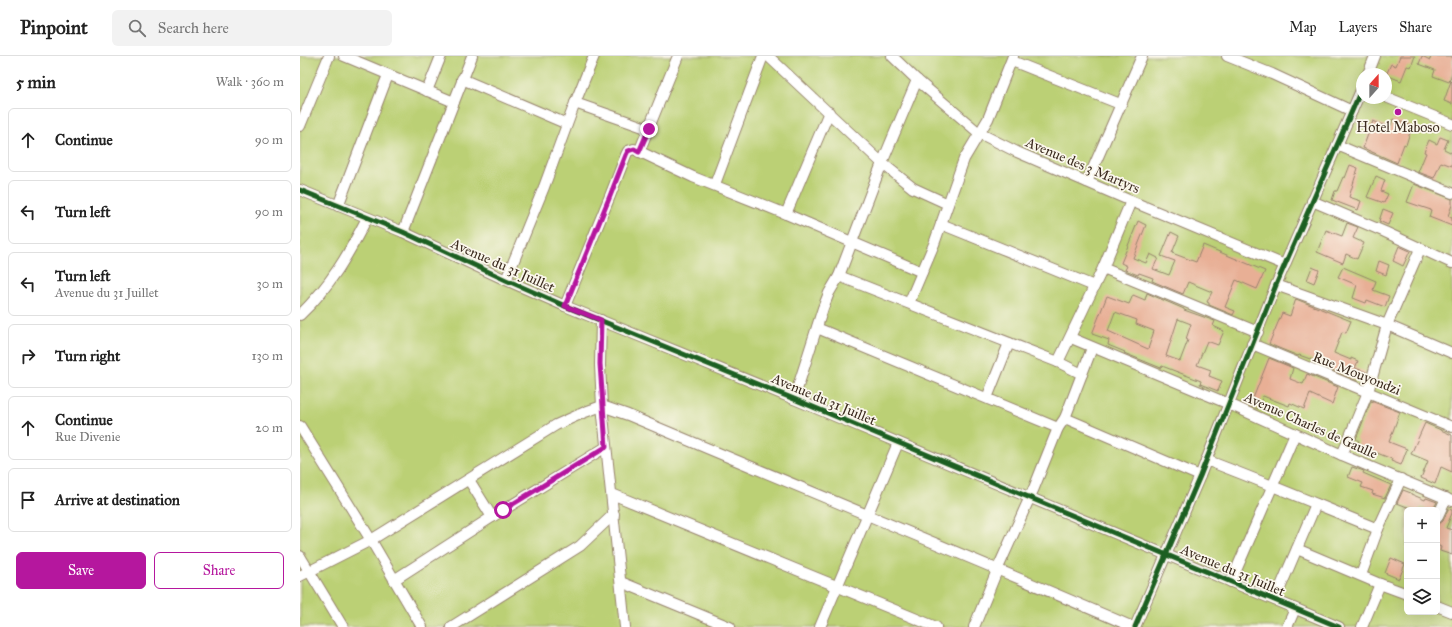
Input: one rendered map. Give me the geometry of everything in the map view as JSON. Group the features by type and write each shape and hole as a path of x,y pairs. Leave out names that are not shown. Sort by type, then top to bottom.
{"street":[{"path":"300,126 329,56"},
{"path":"344,56 454,102"},
{"path":"427,91 441,56"},
{"path":"403,232 472,56"},
{"path":"506,280 544,187 594,56"},
{"path":"639,152 678,56"},
{"path":"715,184 763,56"},
{"path":"768,56 882,163 913,188 948,204"},
{"name":"Avenue des 3 Martyrs","path":"892,56 917,80 979,133 1017,152 1285,265"},
{"path":"1087,182 1142,56"},
{"path":"1227,56 1272,74 1352,111"},
{"path":"1370,68 1375,56"},
{"path":"909,303 941,224 964,159 988,119 1013,58 1120,104"},
{"path":"338,206 388,75"},
{"path":"462,79 567,124"},
{"path":"794,399 829,293 839,276 851,241 882,163 917,80"},
{"path":"1392,100 1452,124"},
{"path":"304,573 371,540 556,425 602,406 635,418 868,516 998,568 1134,627 1200,476 1276,285 1356,102"},
{"path":"575,103 649,129"},
{"path":"786,214 829,112"},
{"path":"1337,145 1452,193"},
{"path":"565,306 626,155 628,151 634,149 694,177 715,184 922,272"},
{"name":"Avenue du 31 Juillet","path":"300,190 403,232 565,306 794,399 898,444 1339,627"},
{"path":"1058,362 1071,338 1103,268 1131,201"},
{"path":"1312,201 1385,232 1452,263"},
{"path":"300,314 318,297 340,268 368,218"},
{"path":"941,224 1094,286"},
{"path":"1342,455 1368,392 1387,325 1420,249"},
{"path":"1103,268 1258,332"},
{"path":"839,276 1058,362 1082,374"},
{"path":"1276,285 1387,325 1452,353"},
{"path":"300,306 311,304"},
{"path":"601,320 600,364 602,406 625,627"},
{"path":"817,328 1058,428"},
{"name":"Avenue Charles de Gaulle","path":"1071,338 1229,404 1342,455 1449,499"},
{"path":"987,398 1009,343"},
{"name":"Rue Mouyondzi","path":"1252,344 1452,427"},
{"path":"974,627 1058,428 1065,418 1092,348"},
{"path":"1065,418 1200,476"},
{"path":"300,426 371,540 422,627"},
{"path":"1231,582 1295,434"},
{"path":"820,627 898,444"},
{"path":"394,580 492,517 606,447"},
{"path":"1206,460 1378,529"},
{"path":"1361,575 1378,529 1401,479"},
{"path":"469,480 492,517"},
{"path":"612,494 936,627"},
{"path":"1440,513 1449,499"},
{"path":"1275,600 1316,504"},
{"path":"451,627 580,546 614,514"},
{"path":"1297,549 1380,584 1404,590"},
{"path":"300,556 304,573 342,627"},
{"path":"621,582 730,627"},
{"path":"1362,627 1380,584"},
{"path":"1440,607 1452,612"},
{"path":"1287,627 1295,609"}],"green space":[{"path":"300,56 1452,56 1452,627 300,627"}],"building":[{"path":"1400,56 1415,56 1411,67 1407,66 1401,81 1392,77 1392,68 1389,68 1391,64 1396,66"},
{"path":"1422,56 1430,60 1431,56 1452,56 1452,73 1449,82 1433,76 1435,70 1419,64"},
{"path":"1451,81 1452,82 1452,104 1444,101"},
{"path":"1393,119 1412,126 1406,145 1404,144 1397,163 1363,148 1373,121 1390,128"},
{"path":"1440,137 1448,140 1444,149 1452,153 1452,166 1441,162 1434,178 1418,172 1426,153 1424,152 1429,140 1437,144"},
{"path":"1350,165 1358,168 1349,197 1361,201 1358,210 1332,200 1343,177 1345,178"},
{"path":"1376,176 1385,180 1381,191 1388,194 1384,203 1367,197"},
{"path":"1414,184 1452,199 1452,205 1448,216 1452,218 1452,226 1429,217 1431,210 1407,202"},
{"path":"1383,209 1393,213 1388,225 1379,221"},
{"path":"1138,221 1146,225 1133,258 1146,263 1150,254 1158,258 1153,269 1169,275 1175,261 1161,256 1171,232 1179,236 1172,253 1196,262 1203,245 1265,271 1257,289 1236,280 1225,307 1235,311 1233,315 1209,305 1207,302 1212,292 1188,282 1183,294 1152,281 1153,278 1139,273 1138,275 1125,270 1127,266 1121,263"},
{"path":"1347,223 1358,227 1353,238 1364,243 1357,259 1346,254 1343,263 1317,252 1326,230 1342,236"},
{"path":"1399,246 1410,251 1403,266 1393,261"},
{"path":"1379,261 1389,265 1386,275 1376,271"},
{"path":"1312,267 1319,270 1314,283 1307,280"},
{"path":"1343,267 1376,281 1373,290 1389,296 1385,307 1367,300 1366,303 1353,298 1357,285 1338,277"},
{"path":"1147,293 1184,310 1215,321 1213,326 1224,331 1218,345 1207,341 1197,365 1211,370 1209,376 1222,381 1218,391 1200,384 1201,381 1162,366 1161,368 1124,353 1125,352 1108,345 1109,340 1092,334 1107,296 1129,304 1133,295 1145,300","holes":["1115,312 1137,320 1136,324 1154,331 1148,349 1108,331","1178,319 1191,324 1186,339 1188,340 1180,361 1166,356"]},
{"path":"1296,299 1351,321 1346,333 1342,332 1334,353 1351,360 1351,358 1358,361 1355,368 1366,372 1362,383 1312,362 1313,360 1299,355 1298,356 1269,344 1282,313 1290,316"},
{"path":"1269,358 1293,368 1290,379 1303,384 1307,374 1338,387 1332,404 1310,394 1304,409 1290,403 1289,406 1263,396 1258,409 1250,406"},
{"path":"1371,401 1400,412 1389,442 1407,449 1401,465 1391,461 1392,459 1357,445 1359,441 1356,439"},
{"path":"1425,423 1452,435 1452,472 1441,467 1435,484 1421,478 1428,461 1411,454"},
{"path":"1352,467 1364,471 1363,473 1391,485 1385,498 1372,494 1373,491 1361,487 1363,483 1348,477"},
{"path":"1403,490 1425,500 1426,498 1437,502 1434,507 1407,507 1397,503"},
{"path":"1448,509 1452,510 1446,528 1452,530 1452,555 1440,551 1440,523 1443,521"},
{"path":"1391,558 1404,564 1399,579 1385,573"}],"cycle path":[{"path":"1135,627 1200,476 1276,285 1356,102"},
{"path":"300,190 403,232 565,306 794,399 1339,627"}],"place":[{"name":"Hotel Maboso","path":"1398,112"}],"route":[{"path":"503,510 606,447 600,364 601,320 565,306 626,155 628,151 634,149 639,152 649,129"}]}
